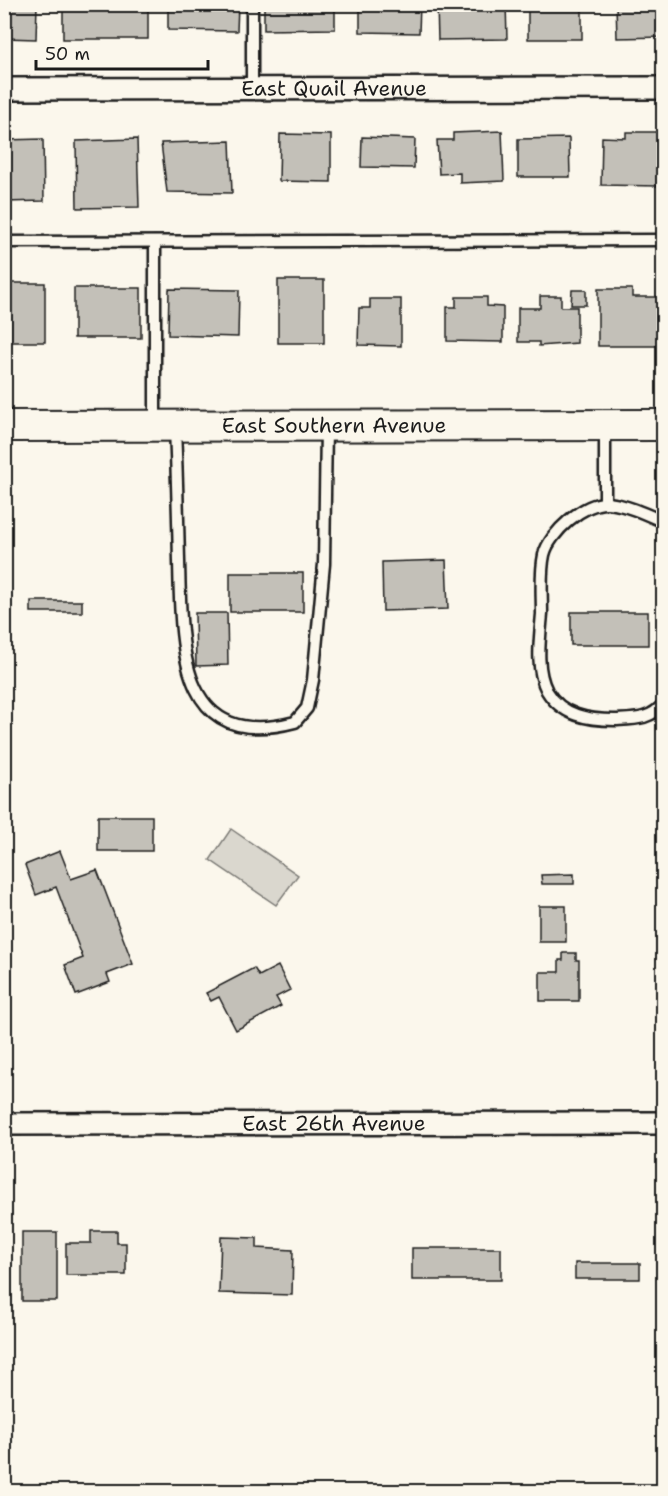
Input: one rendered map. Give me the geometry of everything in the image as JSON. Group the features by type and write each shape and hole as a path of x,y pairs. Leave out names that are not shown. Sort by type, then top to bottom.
{"main road":[{"name":"East Southern Avenue","path":"4,426 663,425"}],"street":[{"name":"East Quail Avenue","path":"4,89 663,88"},
{"name":"East 26th Avenue","path":"4,1124 663,1123"}],"lane":[{"path":"252,4 252,89"},
{"path":"4,242 663,240"},
{"path":"155,242 165,425 186,662 199,694 208,707 220,719 233,725 248,728 295,722 307,708 313,680 324,564 326,425"},
{"path":"605,425 605,502"},
{"path":"663,522 638,510 605,502 576,515 557,529 544,554 540,651 542,676 548,692 564,708 588,720 641,719 658,710 663,703"}],"shaded area":[{"path":"231,829 298,875 276,905 210,860"}],"building":[{"path":"4,4 37,4 36,39 4,38"},
{"path":"63,4 148,4 148,39 63,39"},
{"path":"168,4 238,4 237,31 168,30"},
{"path":"264,4 335,4 335,29 264,30"},
{"path":"360,4 420,4 419,33 360,32"},
{"path":"437,4 506,4 507,39 438,40"},
{"path":"528,4 582,4 582,39 528,39"},
{"path":"616,4 664,4 664,37 617,38"},
{"path":"502,131 504,181 460,183 460,173 439,174 437,140 453,140 453,133"},
{"path":"626,132 658,132 659,186 601,185 602,137 626,138"},
{"path":"280,134 331,135 331,182 279,181"},
{"path":"362,137 415,139 414,168 361,167"},
{"path":"569,138 570,177 518,177 518,139"},
{"path":"43,139 44,201 4,202 4,140"},
{"path":"137,139 139,207 77,208 76,141"},
{"path":"230,141 232,193 167,192 161,143"},
{"path":"278,280 324,280 324,343 278,343"},
{"path":"4,283 45,283 45,342 4,342"},
{"path":"74,288 141,288 141,338 74,338"},
{"path":"169,289 239,290 238,337 168,335"},
{"path":"598,289 632,289 632,297 660,297 660,346 598,346"},
{"path":"572,290 586,290 586,305 571,305"},
{"path":"540,296 561,296 561,307 577,307 577,343 539,346 539,342 518,342 518,308 540,308"},
{"path":"456,297 487,297 487,306 503,307 503,342 447,341 447,307 456,307"},
{"path":"370,299 401,299 401,346 358,345 359,308 370,308"},
{"path":"446,560 448,609 383,611 382,562"},
{"path":"230,573 303,573 303,612 230,612"},
{"path":"31,601 82,601 82,612 31,612"},
{"path":"571,612 648,612 648,645 571,645"},
{"path":"195,613 227,613 228,665 196,666"},
{"path":"98,816 152,816 152,851 98,851"},
{"path":"60,851 71,879 97,870 133,964 107,974 110,982 76,995 65,965 83,958 56,887 36,895 25,865"},
{"path":"574,874 574,884 542,884 541,875"},
{"path":"539,906 566,906 566,942 539,942"},
{"path":"563,953 576,953 576,960 579,960 579,1001 540,1001 540,972 559,972 559,960 563,960"},
{"path":"278,966 290,990 276,997 281,1006 236,1030 219,997 211,1001 206,993 254,968 259,976"},
{"path":"91,1231 117,1231 117,1243 126,1243 126,1275 66,1275 66,1243 91,1243"},
{"path":"22,1232 57,1232 57,1301 22,1301"},
{"path":"221,1237 257,1238 257,1248 293,1250 292,1295 219,1293"},
{"path":"412,1248 501,1248 501,1280 412,1280"},
{"path":"575,1263 640,1263 640,1279 575,1279"}]}
